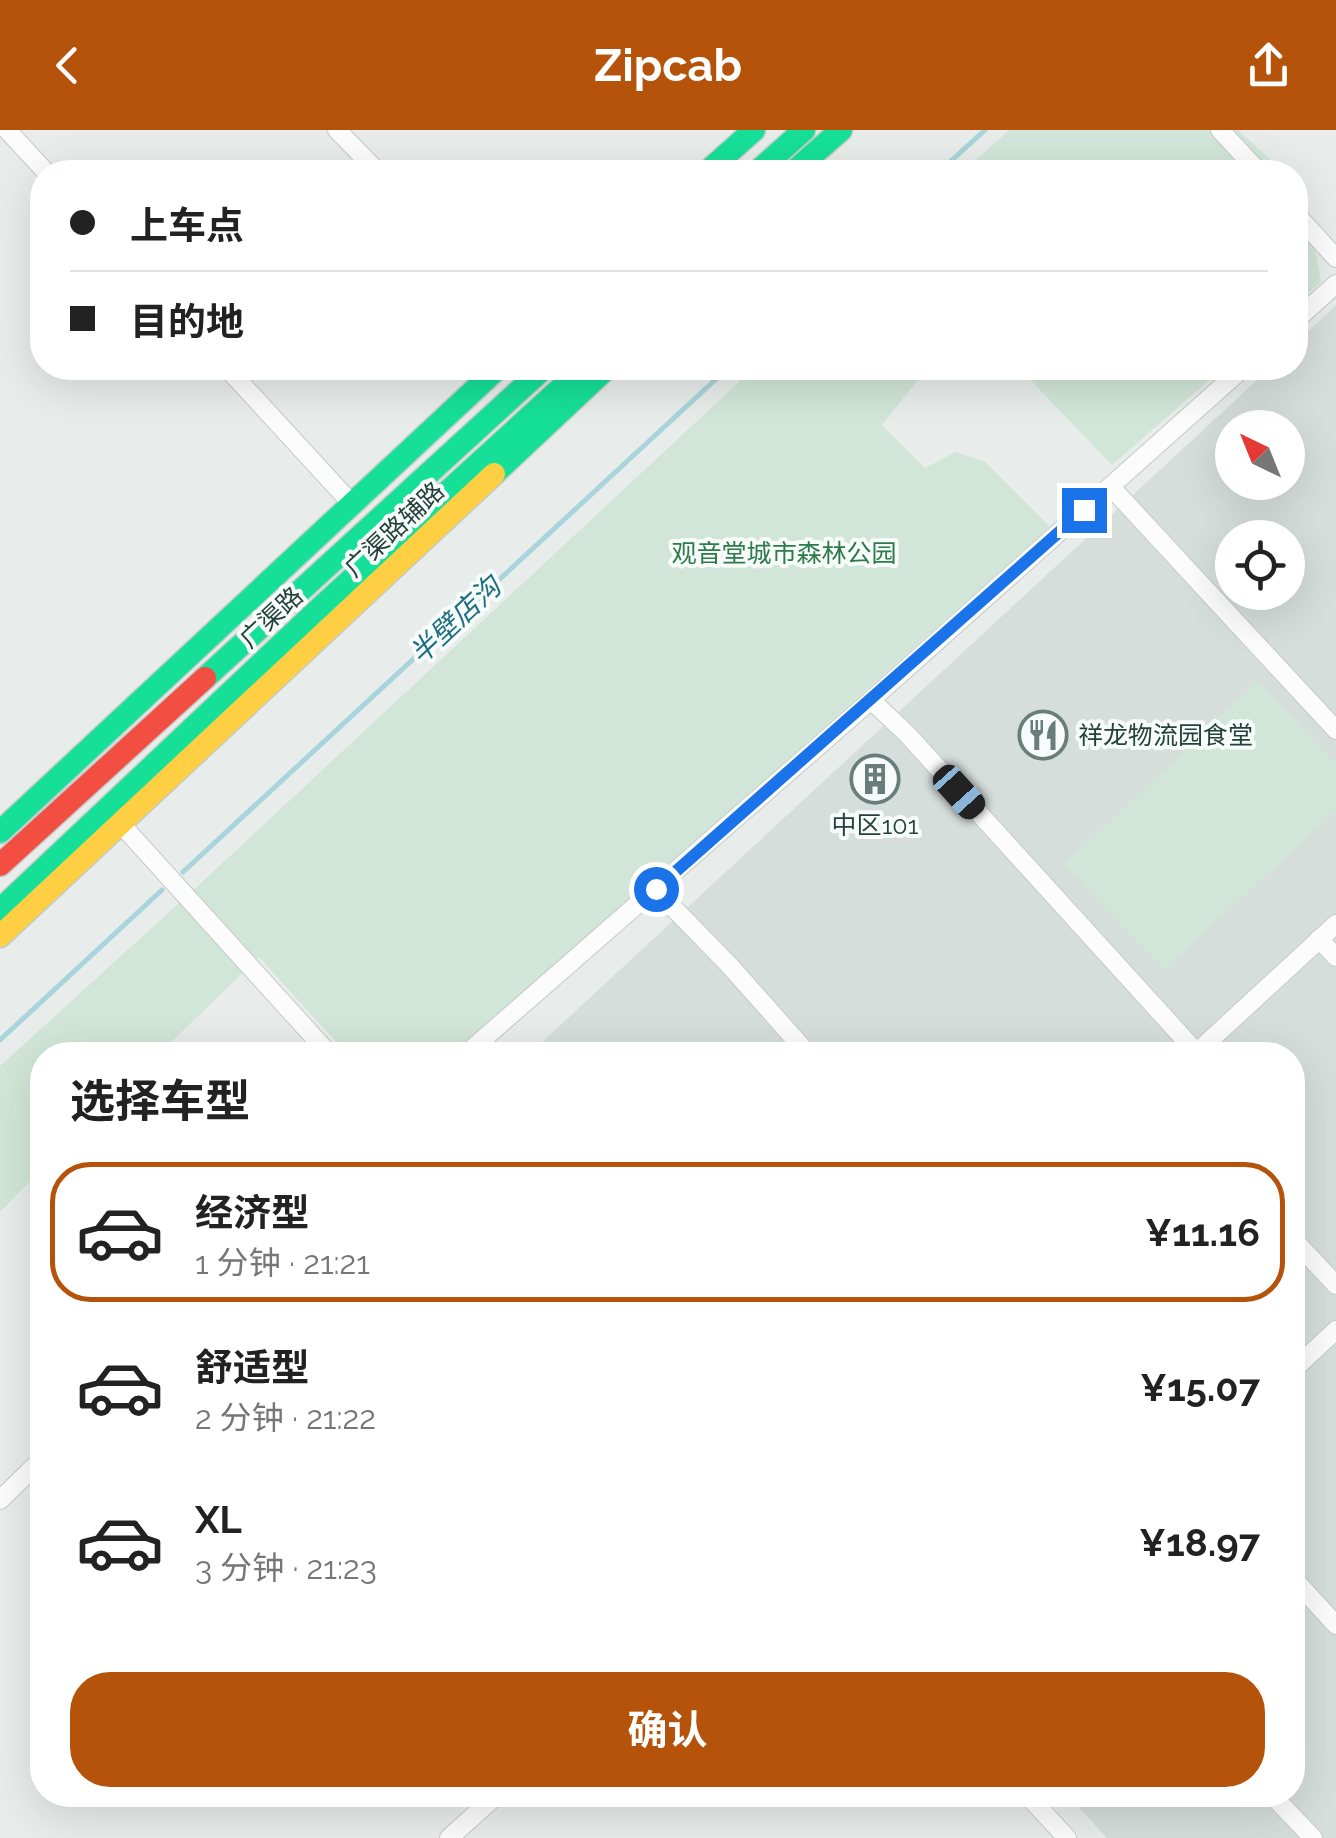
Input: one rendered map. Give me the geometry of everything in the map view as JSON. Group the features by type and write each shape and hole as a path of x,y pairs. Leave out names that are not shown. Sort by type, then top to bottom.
{"main road":[{"path":"720,160 754,130"},
{"path":"770,160 804,130"},
{"path":"806,160 841,130"},
{"path":"829,160 862,130"},
{"name":"广渠路","path":"0,832 485,380"},
{"name":"广渠路","path":"0,864 531,380"},
{"name":"广渠路","path":"0,910 570,380"},
{"name":"广渠路辅路","path":"0,936 594,380"}],"street":[{"path":"6,130 35,160"},
{"path":"338,130 363,160"},
{"path":"1220,130 1247,160"},
{"path":"1308,227 1336,258"},
{"path":"1308,309 1336,284"},
{"path":"242,380 352,504"},
{"path":"480,1042 1229,380"},
{"path":"1110,486 1336,730"},
{"path":"871,700 1185,1042"},
{"path":"120,823 318,1042"},
{"path":"656,889 797,1042"},
{"path":"1209,1042 1336,924"},
{"path":"1319,939 1336,957"},
{"path":"1305,1252 1336,1284"},
{"path":"1305,1358 1336,1330"},
{"path":"0,1500 30,1471"},
{"path":"1305,1591 1336,1624"},
{"path":"449,1838 484,1807"},
{"path":"1038,1807 1067,1838"},
{"path":"1283,1807 1313,1838"}],"shaded area":[{"path":"1336,305 1336,1838 1107,1838 1078,1807 1305,1807 1305,1042 542,1042 1215,419 1215,500 1305,500 1305,410 1225,410 1257,380 1308,380 1308,332"}],"green space":[{"path":"1009,130 1238,130 1271,160 976,160"},
{"path":"1308,209 1321,282 1308,293"},
{"name":"观音堂城市森林公园","path":"741,380 918,380 882,425 925,468 956,452 985,462 1050,527 469,1042 336,1042 259,957 171,1042 30,1042 30,1181 0,1212 0,1066"},
{"path":"1031,380 1209,380 1112,465"},
{"path":"1258,681 1336,764 1336,811 1164,969 1064,865"}],"waterway":[{"name":"半壁店沟","path":"952,160 985,130"},
{"name":"半壁店沟","path":"183,872 715,380"},
{"name":"半壁店沟","path":"0,1040 162,890"}],"traffic: fast":[{"path":"720,160 754,130"},
{"path":"770,160 804,130"},
{"path":"807,160 841,130"},
{"path":"0,832 485,380"},
{"path":"205,678 531,380"},
{"path":"0,910 321,607 570,380"},
{"path":"494,474 594,380"}],"traffic: slow":[{"path":"0,936 494,474"}],"traffic: jam":[{"path":"0,865 205,678"}],"place":[{"name":"祥龙物流园食堂","path":"1043,735"},
{"name":"中区101","path":"875,779"}],"route":[{"path":"656,889 1084,510"}]}
